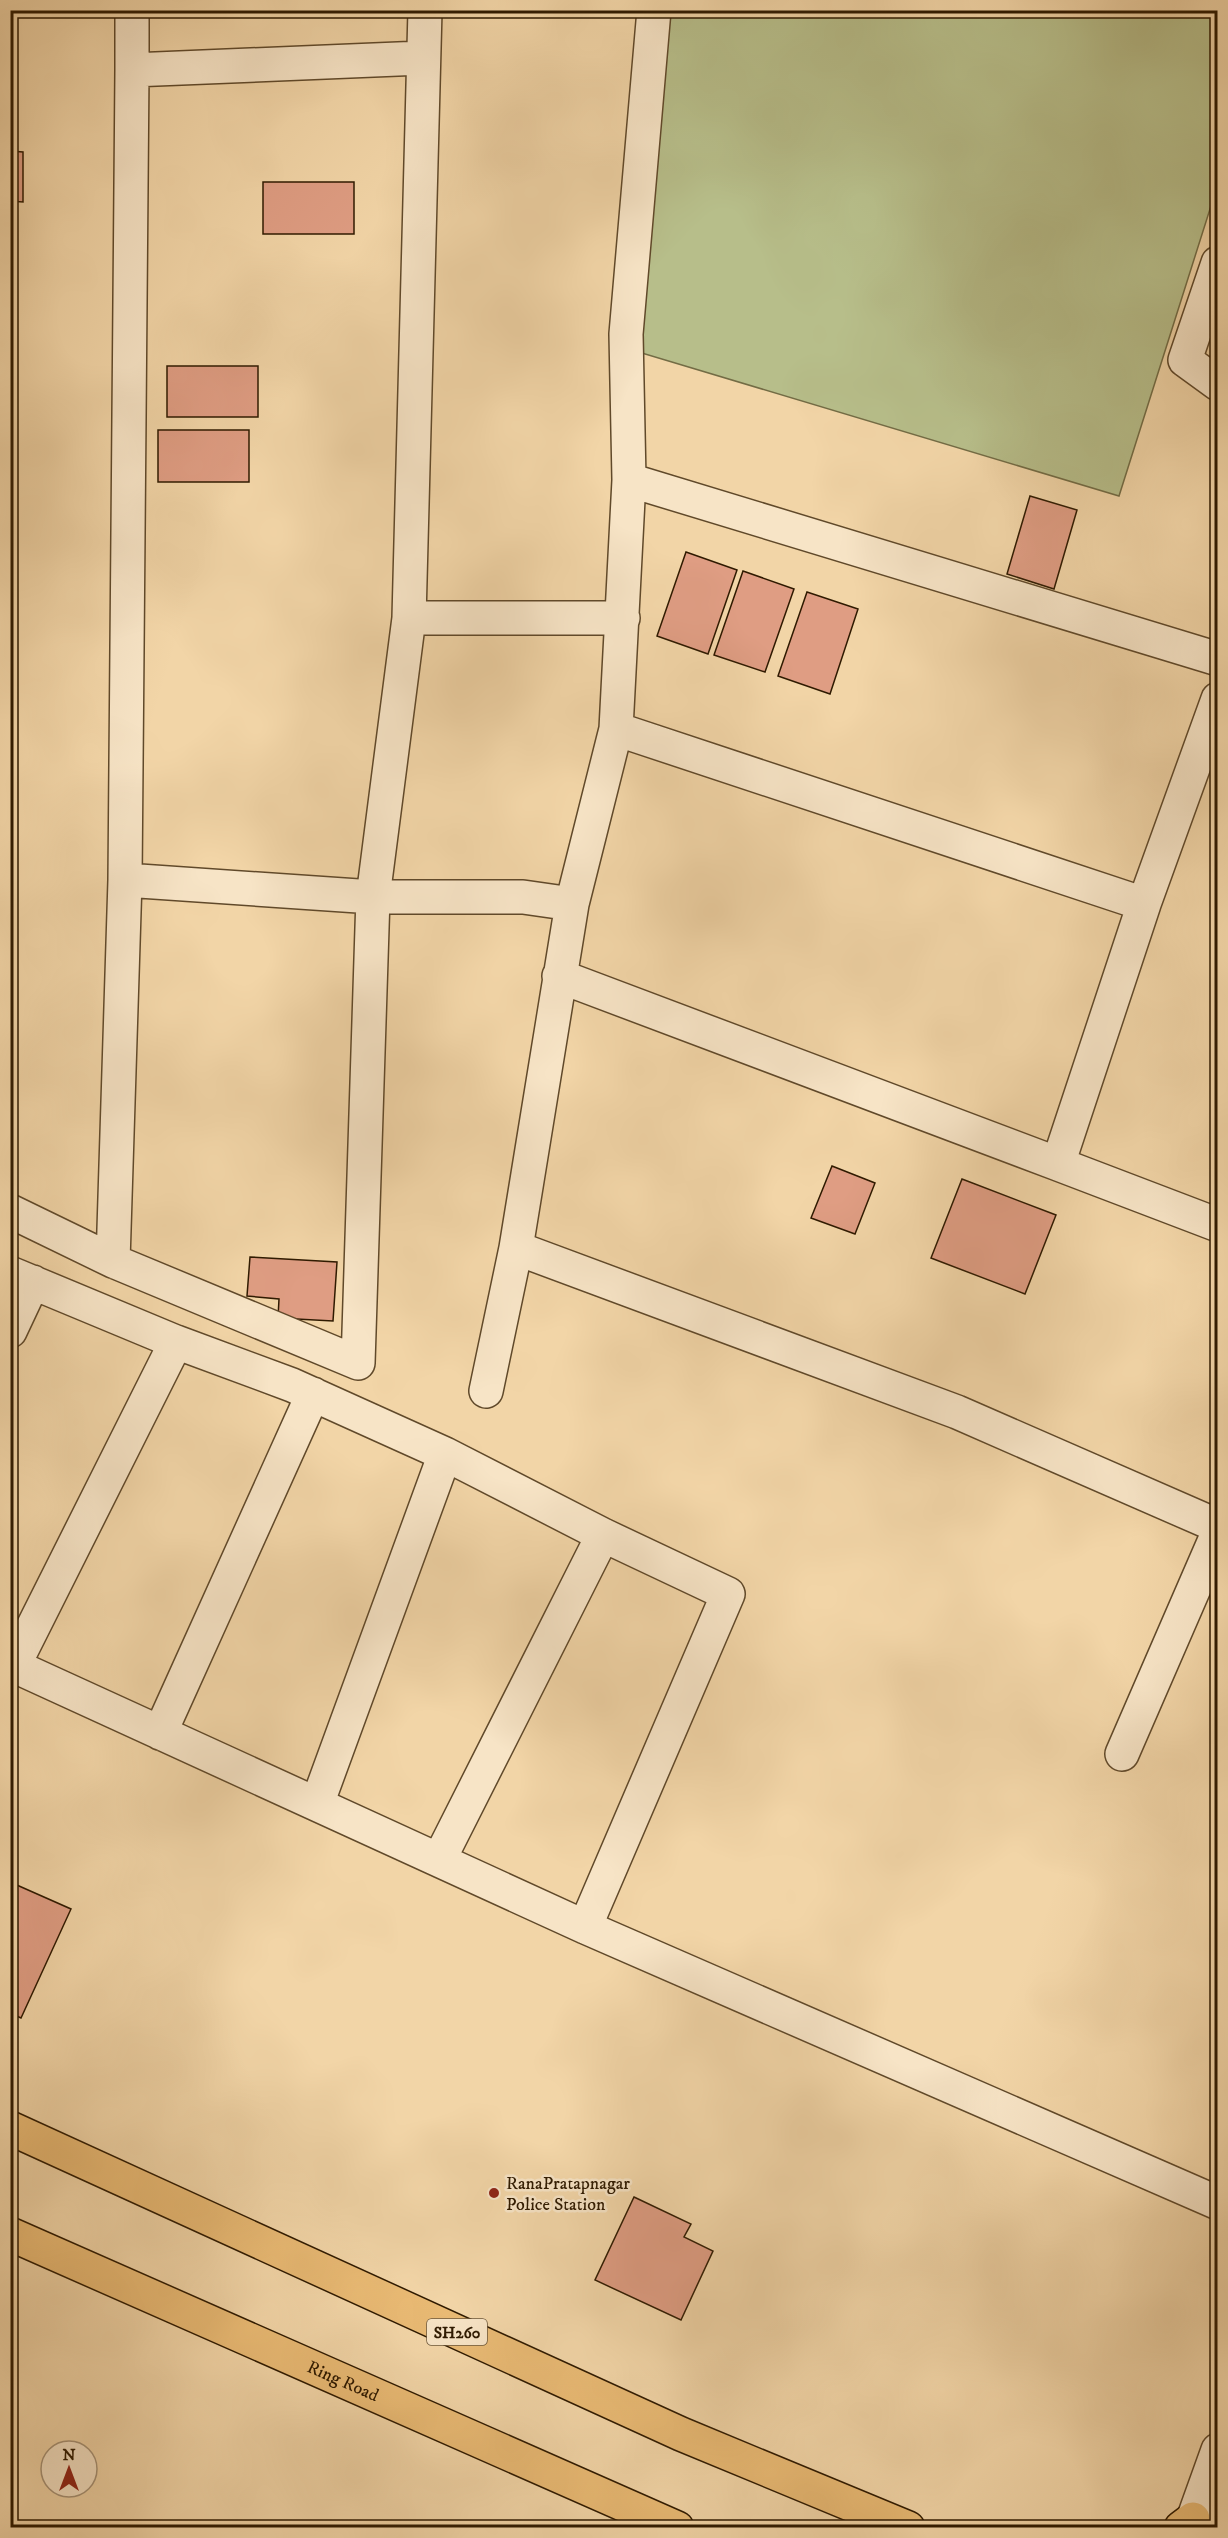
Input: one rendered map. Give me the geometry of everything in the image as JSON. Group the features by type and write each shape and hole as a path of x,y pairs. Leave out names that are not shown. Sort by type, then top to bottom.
{"main road":[{"name":"SH260","path":"10,2128 681,2434 908,2528"},
{"name":"Ring Road","path":"10,2234 678,2528"}],"street":[{"path":"113,1260 125,880 132,10"},
{"path":"10,1211 113,1260 358,1363 373,897 409,618 425,10"},
{"path":"486,1391 516,1248 572,904 616,729 629,480 626,334 654,10"},
{"path":"132,70 422,58"},
{"path":"1218,263 1185,360 1218,384"},
{"path":"629,480 1218,659"},
{"path":"409,618 623,618"},
{"path":"1058,1164 1144,904 1218,699"},
{"path":"616,729 1144,904"},
{"path":"125,880 373,897 524,897 572,904"},
{"path":"559,976 1218,1225"},
{"path":"516,1248 957,1412 1218,1526"},
{"path":"10,1331 22,1277 176,1342 313,1394 446,1454 603,1535 728,1593 585,1926"},
{"path":"176,1342 12,1664 585,1926 1218,2204"},
{"path":"160,1733 313,1394"},
{"path":"317,1804 446,1454"},
{"path":"1122,1754 1218,1533"},
{"path":"439,1860 603,1535"},
{"path":"1188,2525 1218,2450"}],"green space":[{"path":"649,11 1217,11 1217,187 1119,496 625,348"}],"building":[{"path":"10,151 23,152 23,202 10,201"},
{"path":"263,182 354,182 354,234 263,234"},
{"path":"167,366 258,366 258,417 167,417"},
{"path":"158,430 249,430 249,482 158,482"},
{"path":"1030,496 1077,510 1054,589 1007,574"},
{"path":"686,552 737,570 708,654 657,636"},
{"path":"743,571 794,589 765,672 714,655"},
{"path":"807,592 858,609 830,694 778,676"},
{"path":"832,1166 875,1183 855,1234 811,1218"},
{"path":"962,1179 1056,1215 1025,1294 931,1258"},
{"path":"250,1257 337,1262 333,1321 278,1318 279,1299 247,1296"},
{"path":"10,1882 71,1909 21,2018 10,2013"},
{"path":"634,2197 691,2224 684,2237 713,2251 681,2320 595,2280"}],"place":[{"name":"RanaPratapnagar Police Station","path":"494,2193"}]}
